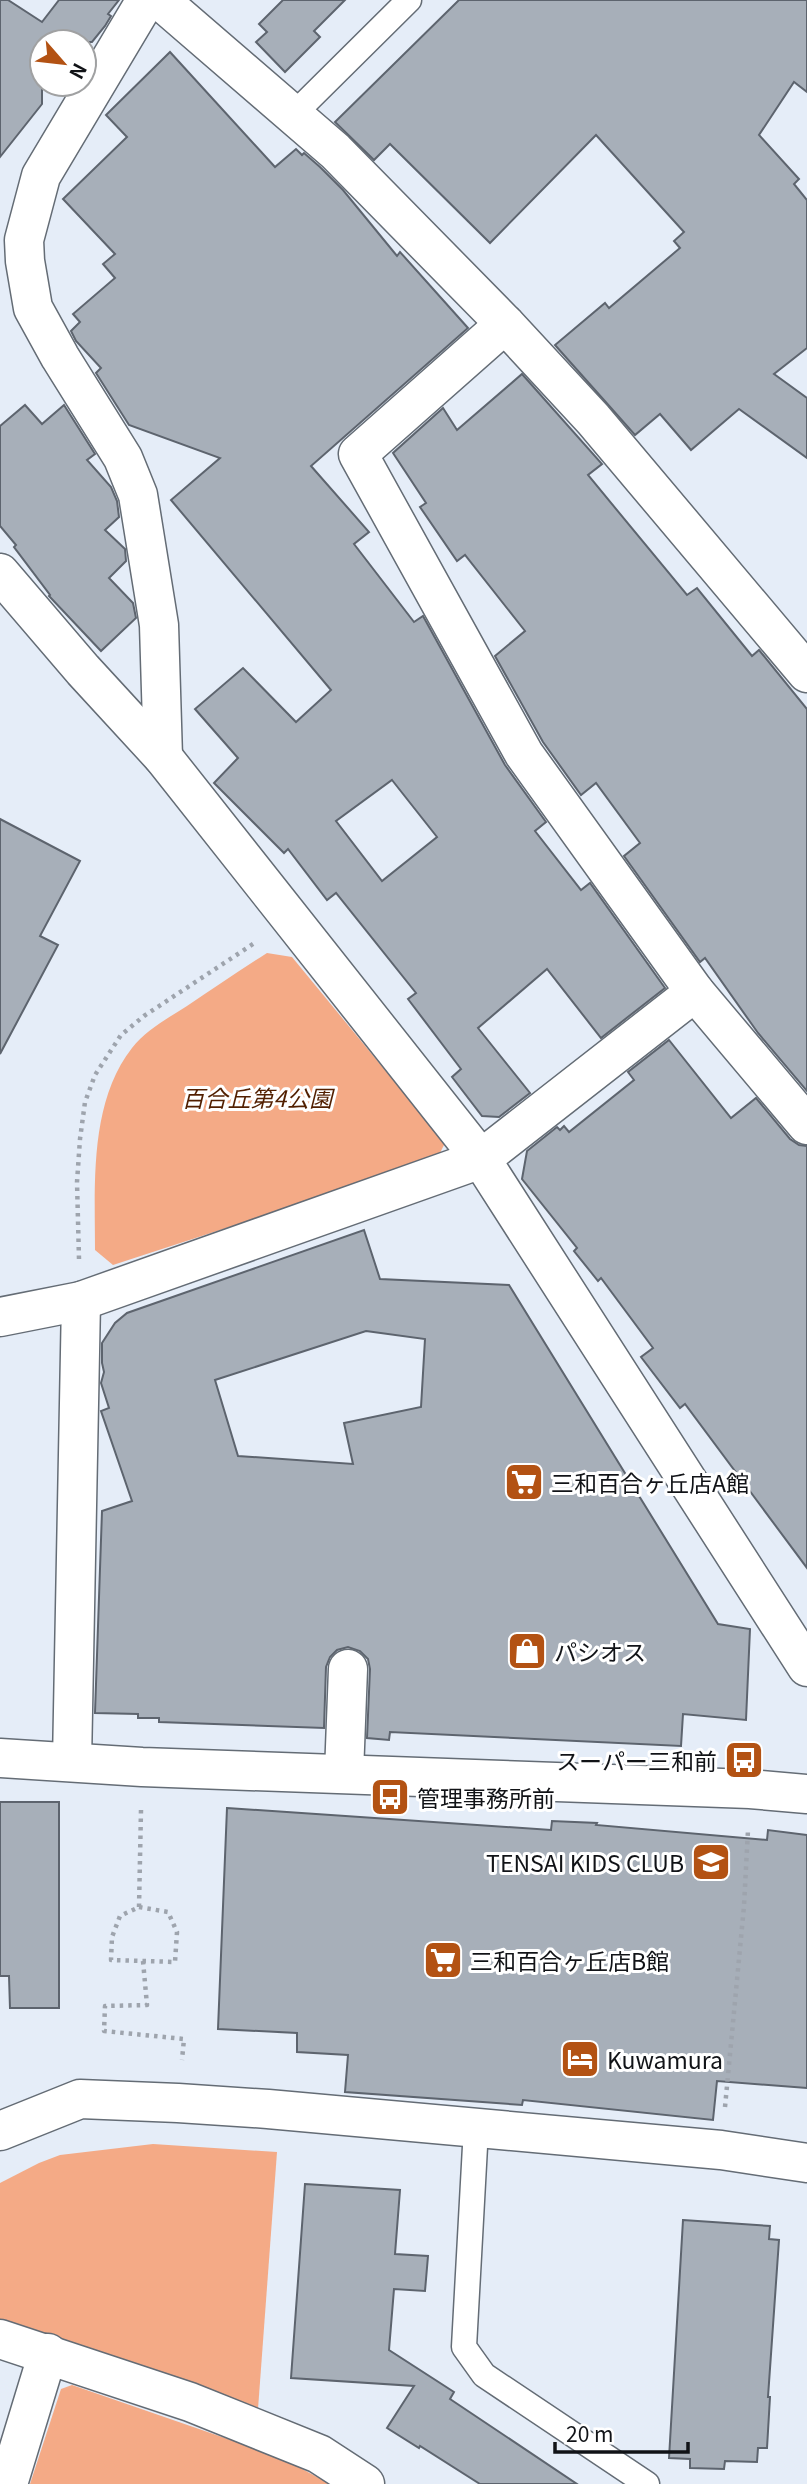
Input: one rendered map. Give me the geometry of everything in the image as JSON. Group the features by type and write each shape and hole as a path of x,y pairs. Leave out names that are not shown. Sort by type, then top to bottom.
{"street":[{"path":"146,0 41,176 24,240 33,308 123,458 138,495 159,625 163,757"},
{"path":"160,0 335,151 505,324 593,419 807,673"},
{"path":"505,324 358,454 524,754 695,992 807,1125"},
{"path":"0,573 83,670 163,757 481,1159 807,1667"},
{"path":"0,1317 81,1301 481,1159 695,992"},
{"path":"72,1762 81,1301"},
{"path":"344,1773 348,1669"},
{"path":"0,1758 142,1767 750,1789 807,1794"},
{"path":"0,2132 80,2099 190,2104 476,2128 721,2150 807,2163"},
{"path":"0,2339 190,2402 319,2454 365,2484"},
{"path":"8,2484 48,2353"}],"lane":[{"path":"292,116 410,0"},
{"path":"476,2128 464,2347 484,2375 647,2484"}],"path":[{"path":"81,1301 78,1171 85,1102 95,1075 121,1035 137,1022 290,920"},
{"path":"139,1907 142,1767"},
{"path":"721,2150 744,1906 750,1789"},
{"path":"139,1907 168,1912 177,1932 175,1962 111,1960 112,1937 120,1916 139,1907"},
{"path":"143,1961 147,2005 105,2006 104,2031 184,2039"}],"green space":[{"name":"百合丘第4公園","path":"267,953 292,957 445,1143 437,1159 113,1265 95,1250 95,1172 101,1119 118,1070 132,1048 151,1030"},
{"path":"153,2144 277,2152 258,2409 0,2319 0,2183 60,2155"},
{"path":"72,2385 280,2457 330,2484 30,2484 61,2389"}],"building":[{"path":"0,0 8,0 42,22 59,0 119,0 108,14 111,16 98,35 98,28 28,28 28,98 42,98 42,104 0,157"},
{"path":"283,0 345,0 314,31 320,37 285,72 256,42 267,32 259,24"},
{"path":"459,0 807,0 807,92 794,82 759,135 799,179 794,184 807,200 807,348 774,374 807,398 807,458 739,409 691,450 660,414 635,435 555,345 605,303 609,308 680,248 674,241 684,232 596,135 490,243 390,144 374,160 335,122"},
{"path":"170,52 275,167 296,149 320,167 343,190 397,256 400,252 468,328 311,466 369,532 354,544 414,622 423,616 505,765 546,822 535,831 581,890 590,883 665,988 601,1038 547,969 478,1028 530,1093 499,1117 482,1116 452,1077 461,1069 408,999 416,993 336,893 327,900 288,849 284,853 214,783 238,758 195,709 243,668 296,722 331,690 171,500 220,458 129,425 96,373 101,368 76,341 71,331 80,322 73,314 115,278 103,264 115,254 63,199 127,137 106,115","holes":["392,780 437,837 382,881 336,821"]},
{"path":"522,374 602,464 588,475 687,595 697,588 752,656 759,650 807,709 807,1091 758,1033 705,958 700,962 624,856 640,843 596,783 581,795 543,742 495,656 525,631 465,555 457,561 420,507 426,503 393,453 443,408 457,430"},
{"path":"25,405 42,424 64,405 95,454 87,460 111,487 117,501 119,517 105,530 125,549 126,561 109,578 133,603 136,618 101,651 49,596 14,547 16,545 0,526 0,426"},
{"path":"0,819 80,861 40,936 58,945 0,1054"},
{"path":"669,1040 731,1118 756,1098 790,1139 799,1145 807,1146 807,1568 685,1404 680,1408 641,1357 653,1348 601,1278 598,1281 574,1251 577,1248 522,1179 527,1151 557,1127 560,1130 564,1126 569,1132 634,1080 628,1072"},
{"path":"364,1230 380,1279 509,1285 718,1624 750,1629 746,1720 683,1714 681,1746 390,1732 389,1740 367,1738 370,1669 368,1659 360,1651 348,1647 337,1650 326,1667 324,1728 159,1722 159,1718 138,1718 138,1714 95,1713 102,1511 132,1501 101,1411 109,1408 101,1383 104,1372 102,1343 115,1323 127,1313","holes":["366,1331 425,1339 421,1407 344,1423 353,1464 238,1456 215,1380"]},
{"path":"0,1802 59,1802 59,2008 10,2008 9,1976 0,1976"},
{"path":"227,1808 551,1830 552,1821 767,1840 768,1830 807,1835 807,2088 717,2081 713,2120 523,2100 522,2105 345,2092 348,2055 297,2052 297,2033 218,2029"},
{"path":"305,2184 400,2190 395,2254 428,2256 425,2291 394,2289 389,2350 454,2392 450,2399 577,2484 480,2484 420,2446 419,2448 387,2428 414,2386 291,2378"},
{"path":"683,2220 770,2226 769,2239 779,2240 767,2448 758,2448 757,2462 725,2461 724,2469 690,2468 690,2459 669,2458"}],"place":[{"name":"三和百合ヶ丘店A館","path":"524,1482"},
{"name":"パシオス","path":"527,1651"},
{"name":"スーパー三和前","path":"744,1760"},
{"name":"管理事務所前","path":"390,1797"},
{"name":"TENSAI KIDS CLUB","path":"711,1862"},
{"name":"三和百合ヶ丘店B館","path":"443,1960"},
{"name":"Kuwamura","path":"580,2059"}]}
